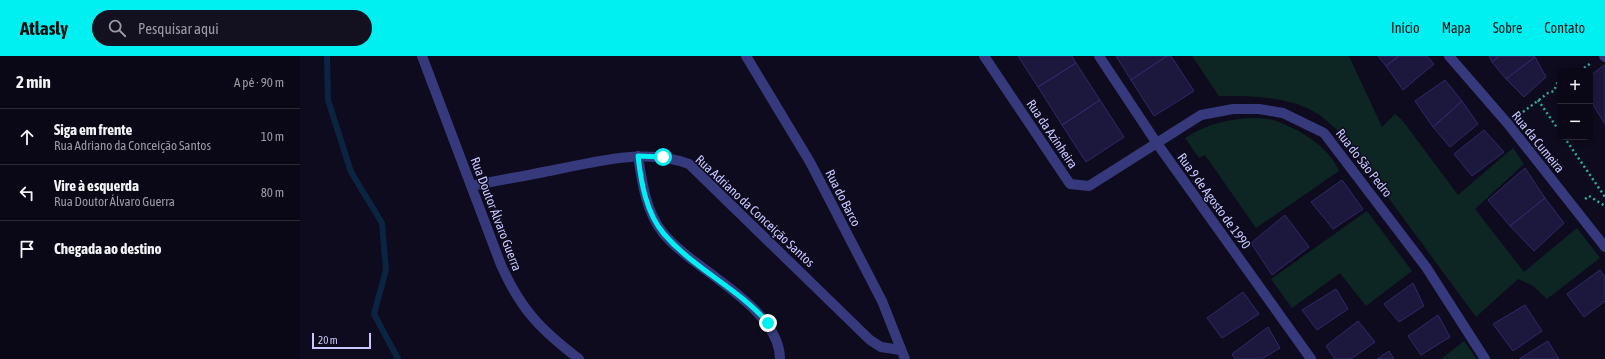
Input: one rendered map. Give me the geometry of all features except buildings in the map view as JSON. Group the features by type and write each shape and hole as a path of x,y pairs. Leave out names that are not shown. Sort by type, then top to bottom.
{"street":[{"name":"Rua Doutor Álvaro Guerra","path":"422,56 501,265 512,290 539,326 579,359"},
{"name":"Rua do Barco","path":"746,56 810,162 882,301 902,355"},
{"name":"Rua da Azinheira","path":"984,56 1070,184 1090,186 1156,142"},
{"name":"Rua 9 de Agosto de 1990","path":"1099,56 1156,142 1311,359"},
{"name":"Rua da Cumeira","path":"1449,56 1508,124 1605,247"},
{"name":"Rua do São Pedro","path":"1156,142 1201,115 1233,109 1259,108 1283,113 1324,133 1426,267 1485,359"},
{"name":"Rua Adriano da Conceição Santos","path":"471,186 612,158 638,156 663,157 689,164 870,340 881,348 902,355"},
{"path":"638,156 642,184 651,212 663,233 700,266 755,308 768,323 775,340 780,359"}],"path":[{"path":"1508,124 1538,100 1554,91 1557,86"},
{"path":"1538,100 1557,128"},
{"path":"1566,140 1605,198"},
{"path":"1589,196 1605,206"}],"green space":[{"path":"1192,56 1349,56 1382,127 1395,114 1402,120 1458,195 1513,148 1524,164 1475,209 1524,272 1577,228 1600,258 1547,299 1533,286 1518,279 1476,317 1340,132 1319,115 1294,103 1269,98 1219,96"},
{"path":"1248,118 1273,120 1304,134 1328,154 1339,171 1256,228 1205,155 1199,158 1185,138 1215,124"},
{"path":"1367,211 1412,271 1366,306 1340,273 1292,308 1271,279"},
{"path":"1464,341 1477,359 1441,359"}],"waterway":[{"path":"327,56 328,100 351,172 382,223 386,270 374,314 398,359"}],"route":[{"path":"663,157 638,156 642,184 651,212 663,233 700,266 755,308 768,323"}]}
